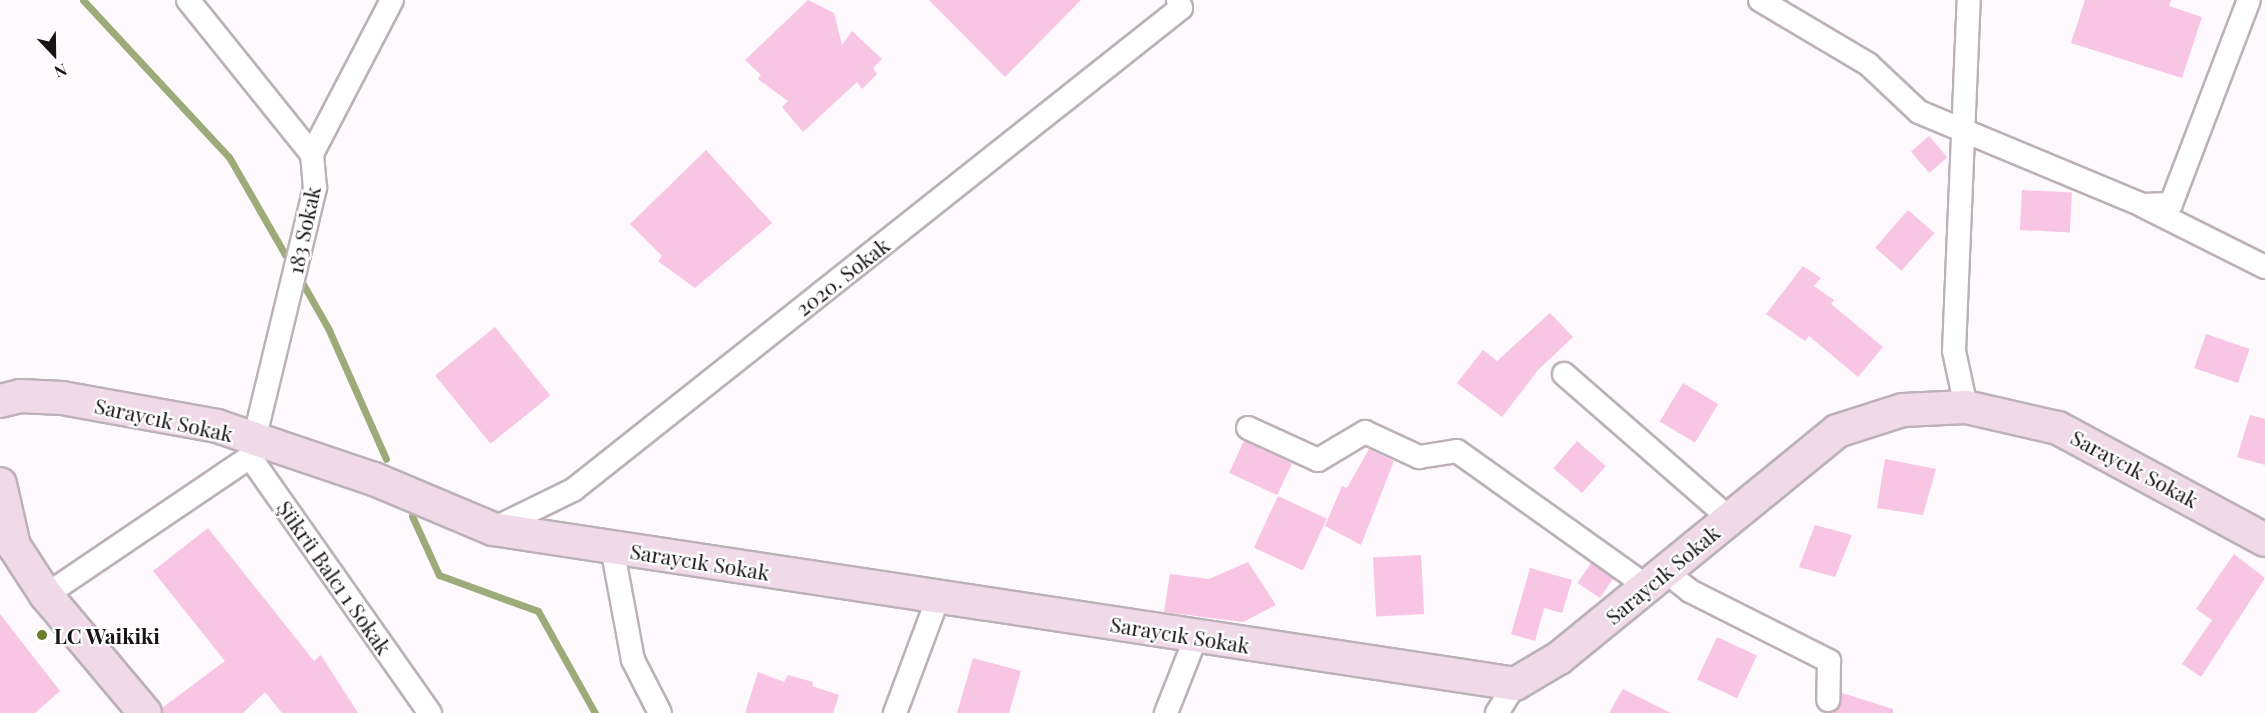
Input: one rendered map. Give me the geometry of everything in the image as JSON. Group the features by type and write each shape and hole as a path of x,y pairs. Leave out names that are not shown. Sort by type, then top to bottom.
{"street":[{"path":"188,0 312,154 392,0"},
{"path":"1760,0 1868,64 1919,112 1967,130 2142,205 2265,267"},
{"path":"1966,407 1954,351 1967,130 1969,0"},
{"path":"2142,205 2171,204 2248,0"},
{"name":"2020. Sokak","path":"494,530 573,490 1180,4"},
{"name":"183 Sokak","path":"251,448 315,188 312,154"},
{"path":"1564,374 1729,518"},
{"name":"Saraycık Sokak","path":"0,401 20,396 62,398 217,426 251,448 374,479 494,530 1515,684 1559,658 1836,431 1903,410 1966,407 2058,428 2265,540"},
{"path":"1248,428 1318,460 1365,432 1419,457 1457,451 1657,579 1690,591 1828,661 1828,700"},
{"path":"46,595 251,448"},
{"name":"Şükrü Balcı 1 Sokak","path":"251,448 430,713"},
{"path":"0,484 7,542 46,595 138,710"},
{"path":"612,547 633,660 660,713"},
{"path":"895,713 938,598"},
{"path":"1166,713 1196,637"},
{"path":"1497,713 1515,684"}],"building":[{"path":"808,0 834,13 842,45 852,31 882,59 873,68 877,74 862,89 857,82 803,132 782,107 788,101 758,79 761,75 745,60"},
{"path":"929,0 1081,0 1005,77"},
{"path":"2085,0 2171,0 2169,6 2202,17 2182,78 2071,43"},
{"path":"1929,136 1947,157 1929,173 1911,152"},
{"path":"706,150 772,223 695,288 658,261 662,256 630,224"},
{"path":"2022,190 2072,193 2070,233 2020,230"},
{"path":"1908,210 1934,233 1902,271 1875,248"},
{"path":"1803,266 1821,278 1814,286 1834,300 1831,304 1883,347 1858,377 1809,336 1805,341 1766,314"},
{"path":"1550,313 1573,337 1538,370 1502,417 1457,383 1483,350 1497,361"},
{"path":"495,327 550,395 491,444 435,375"},
{"path":"2206,334 2249,349 2238,383 2194,368"},
{"path":"1683,383 1718,404 1695,443 1660,422"},
{"path":"2250,415 2265,419 2265,465 2237,457"},
{"path":"1244,441 1292,463 1277,495 1229,473"},
{"path":"1577,441 1606,466 1582,493 1553,468"},
{"path":"1369,449 1394,461 1361,545 1325,526 1342,486 1347,488"},
{"path":"1885,459 1936,469 1923,515 1877,508"},
{"path":"1278,496 1327,519 1303,570 1254,548"},
{"path":"1815,525 1852,535 1835,577 1799,567"},
{"path":"208,528 314,661 321,655 358,713 282,713 265,692 243,713 163,713 162,708 225,661 153,571"},
{"path":"2234,554 2265,578 2201,677 2182,664 2212,620 2196,609"},
{"path":"1421,555 1424,614 1376,616 1373,558"},
{"path":"1248,562 1276,605 1243,622 1164,612 1170,574 1209,579"},
{"path":"1591,563 1613,578 1600,598 1578,583"},
{"path":"1530,568 1572,580 1562,613 1544,608 1535,641 1511,634"},
{"path":"0,614 60,691 35,713 0,713"},
{"path":"1717,637 1757,656 1737,698 1697,680"},
{"path":"973,658 1021,671 1009,713 957,713"},
{"path":"758,672 784,682 788,675 813,682 812,686 839,695 833,713 745,713"},
{"path":"1623,689 1671,713 1609,713"},
{"path":"1842,693 1893,709 1893,713 1830,713 1840,707"}],"waterway":[{"path":"83,0 229,157 290,263"},
{"path":"299,277 328,328 386,459"},
{"path":"412,516 439,575 538,611 595,713"}],"place":[{"name":"LC Waikiki","path":"42,635"}]}
